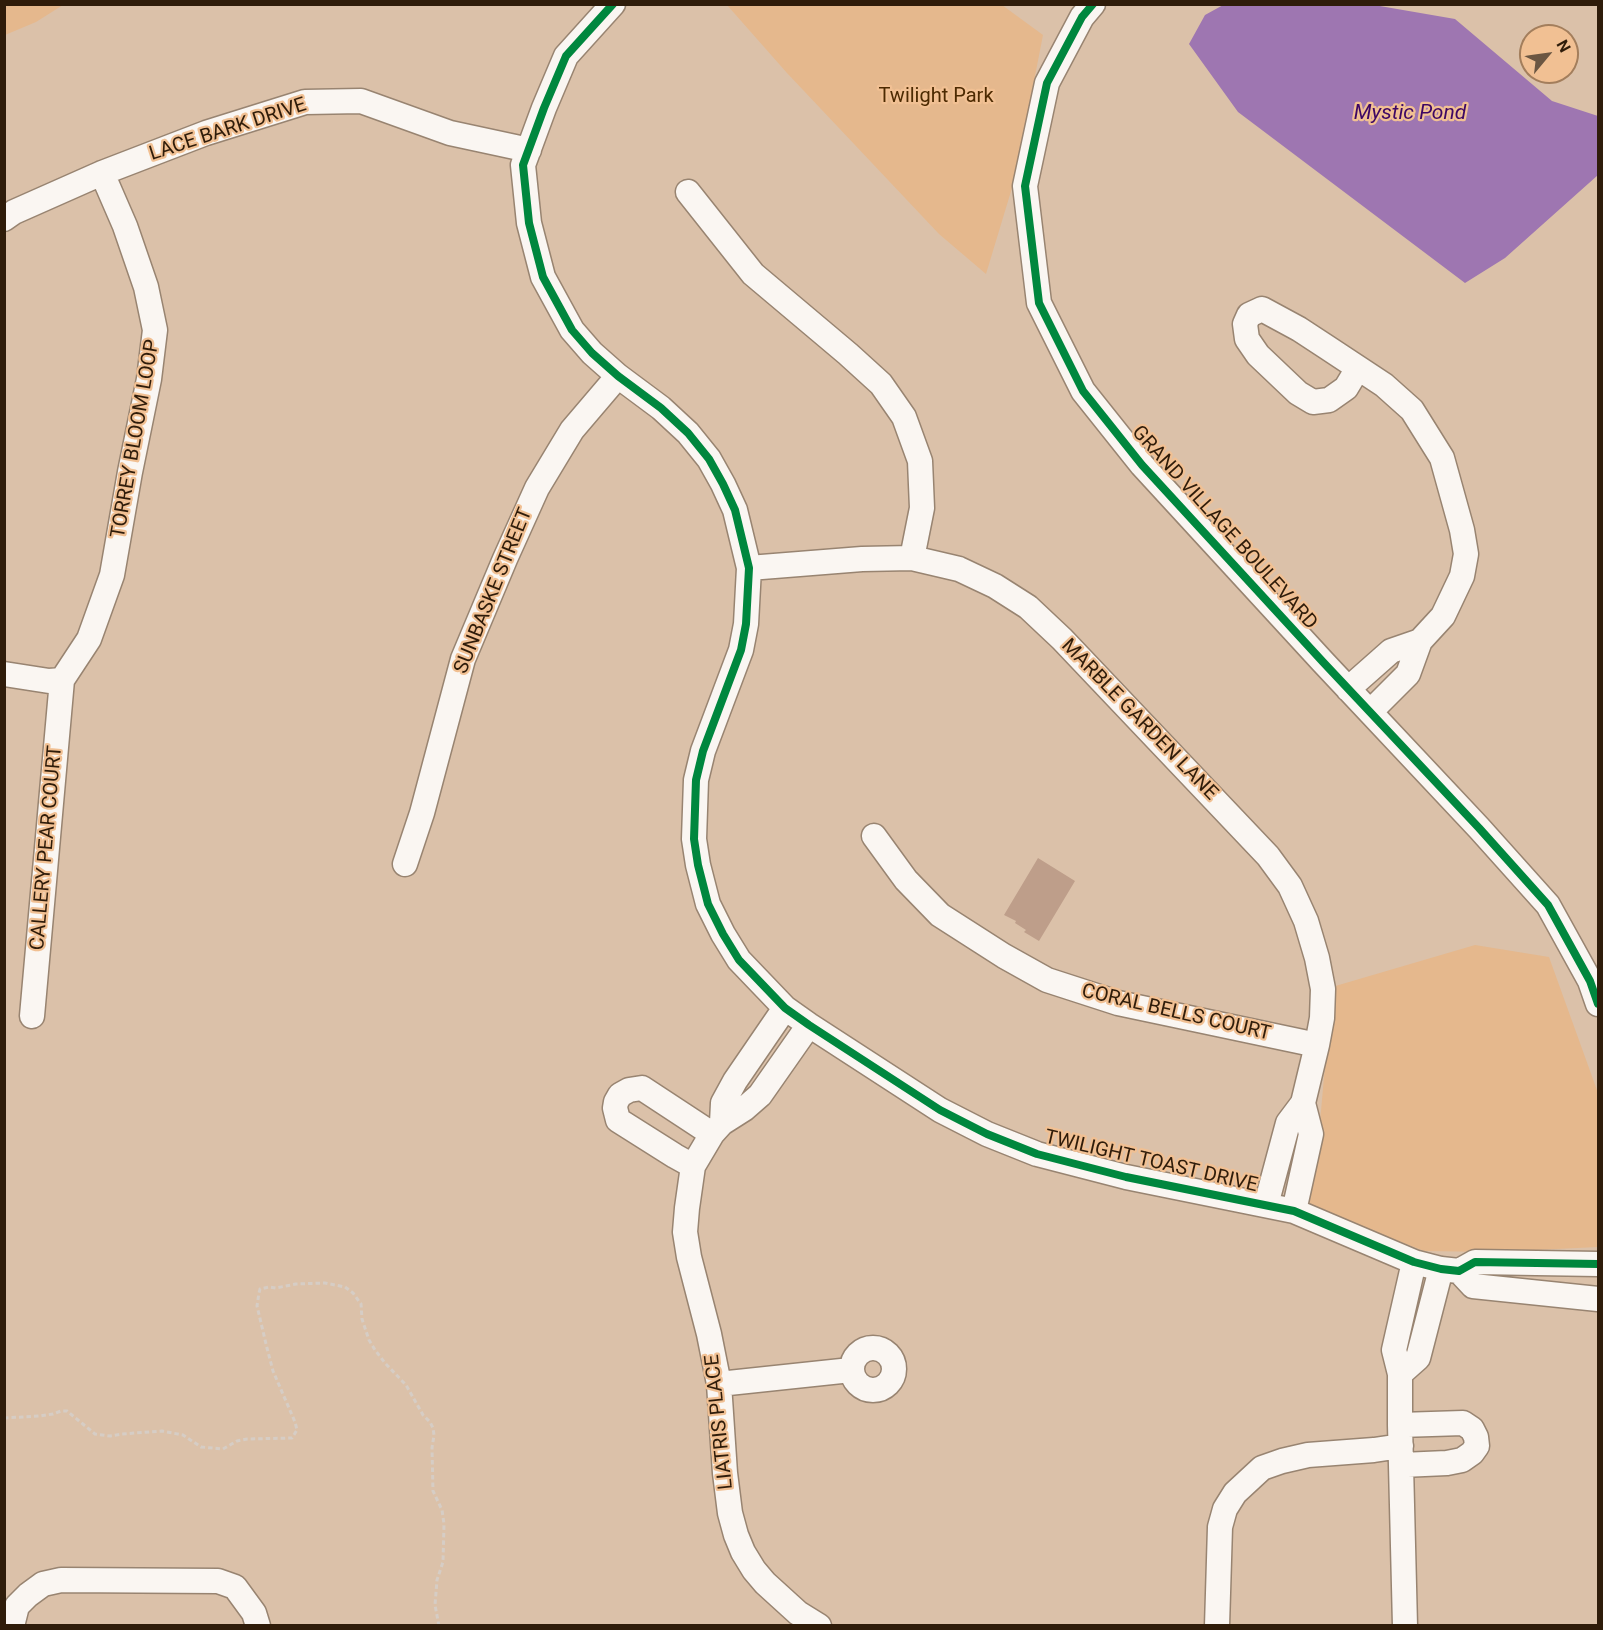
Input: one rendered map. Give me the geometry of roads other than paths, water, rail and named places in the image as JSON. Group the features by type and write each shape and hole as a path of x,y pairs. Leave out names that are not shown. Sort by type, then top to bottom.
{"street":[{"name":"TWILIGHT TOAST DRIVE","path":"613,4 566,56 544,108 523,165 529,223 543,277 572,330 592,353 618,376 662,408 688,433 709,459 735,510 749,568 746,624 741,650 704,751 696,780 694,839 708,904 723,934 740,960 784,1008 809,1025 940,1110 987,1134 1037,1154 1126,1177 1294,1211 1414,1262 1450,1270 1473,1286 1599,1299"},
{"name":"GRAND VILLAGE BOULEVARD","path":"1093,4 1082,17 1047,83 1025,186 1039,303 1083,391 1142,465 1548,905 1585,972 1599,1004"},
{"name":"LACE BARK DRIVE","path":"102,173 206,133 305,102 361,101 450,133 529,150"},
{"path":"4,219 14,212 102,173"},
{"name":"TORREY BLOOM LOOP","path":"62,680 89,639 112,575 149,379 155,330 146,287 125,226 102,173"},
{"path":"688,192 753,274 881,384 904,417 920,461 922,508 912,558"},
{"path":"1358,368 1346,388 1329,400 1313,402 1298,393 1258,355 1247,339 1245,324 1249,315 1262,309 1299,329 1358,368 1412,410 1442,458 1462,530 1466,554 1462,576 1443,616 1420,641 1408,674 1370,712"},
{"name":"SUNBASKE STREET","path":"405,864 422,813 463,659 505,559 537,488 572,430 618,376"},
{"name":"MARBLE GARDEN LANE","path":"749,568 862,559 912,558 959,569 995,586 1028,607 1062,639 1268,856 1290,886 1306,921 1323,989 1322,1018 1303,1103 1288,1124 1266,1205"},
{"path":"1348,689 1391,651 1420,641"},
{"path":"4,674 49,681 62,680"},
{"name":"CALLERY PEAR COURT","path":"32,1016 62,680"},
{"name":"CORAL BELLS COURT","path":"874,836 906,880 940,915 1004,956 1047,980 1118,1003 1317,1045"},
{"name":"LIATRIS PLACE","path":"784,1008 735,1081 723,1103 717,1128 693,1166 685,1232 719,1384 725,1473 730,1513 736,1536 754,1570 773,1591 798,1613 819,1626"},
{"name":"LIATRIS PLACE","path":"717,1128 744,1110 760,1095 809,1025"},
{"path":"693,1166 618,1120 615,1108 620,1095 629,1089 642,1088 717,1128"},
{"name":"MARBLE GARDEN LANE","path":"1294,1211 1311,1134 1303,1103"},
{"path":"1405,1626 1401,1374 1394,1350 1414,1262"},
{"path":"1401,1374 1418,1358 1450,1270 1475,1262 1599,1264"},
{"path":"719,1384 852,1370"},
{"path":"1217,1626 1220,1527 1226,1509 1242,1486 1262,1468 1282,1461 1308,1455 1374,1450 1401,1445"},
{"path":"12,1626 17,1606 28,1595 43,1584 61,1580 218,1581 235,1587 254,1613 258,1626"}],"water":[{"name":"Mystic Pond","path":"1225,4 1374,5 1455,19 1519,73 1519,84 1532,84 1552,101 1598,116 1598,175 1505,258 1465,283 1238,112 1189,44 1205,15"}],"park label":[{"name":"Twilight Park","path":"936,97"}]}
